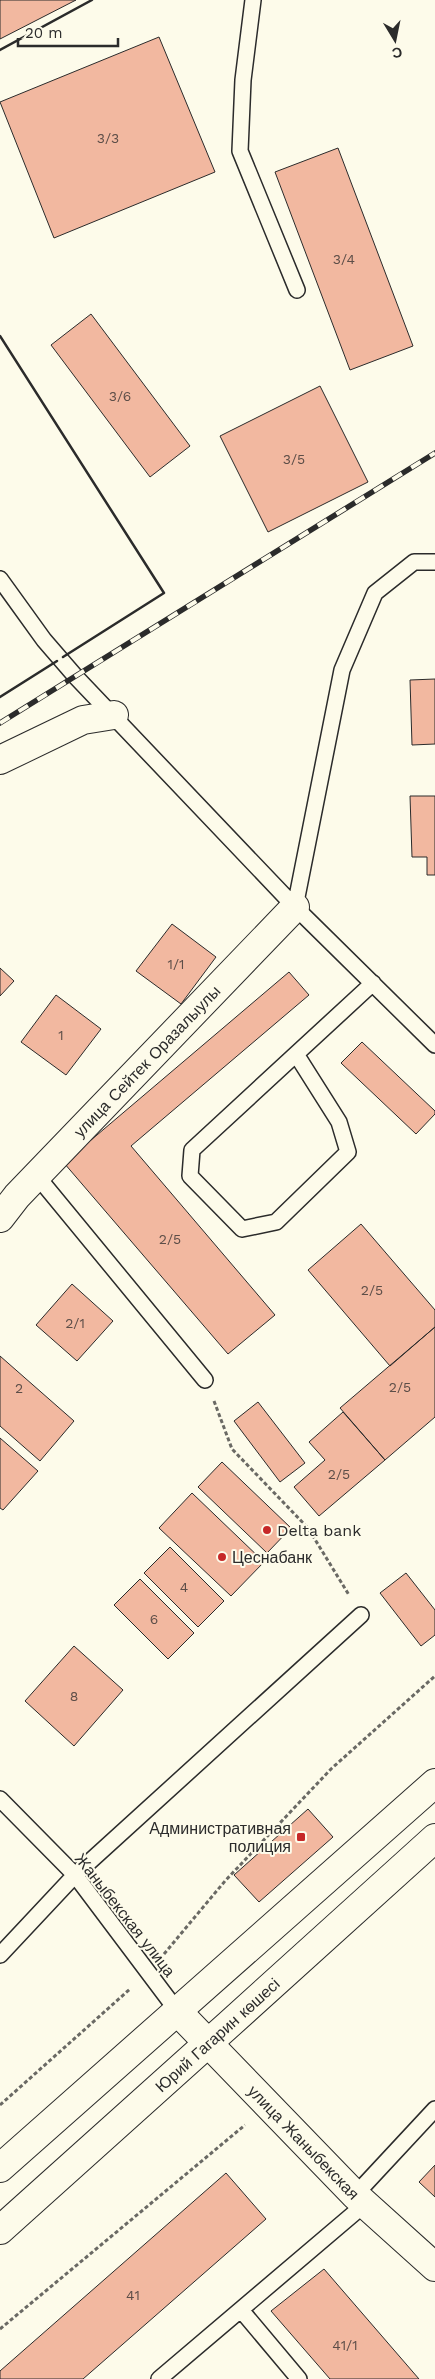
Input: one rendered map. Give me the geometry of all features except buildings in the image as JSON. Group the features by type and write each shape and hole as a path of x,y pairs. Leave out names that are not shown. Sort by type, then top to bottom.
{"main road":[{"path":"0,760 83,720 114,715"},
{"name":"улица Сейтек Оразалыулы","path":"0,1218 37,1176 295,907"},
{"path":"0,2168 435,1783"},
{"name":"Юрий Гагарин көшесі","path":"0,2230 209,2044 435,1838"},
{"name":"улица Жаныбекская","path":"178,2012 360,2199 435,2267"}],"lane":[{"path":"253,0 243,80 240,150 296,290"},
{"path":"295,907 342,670 375,593 414,562 435,562"},
{"path":"0,579 44,640 76,677 295,907 435,1045"},
{"path":"296,1054 339,1122 348,1152 276,1222 242,1229 190,1176 192,1150 296,1054 373,983"},
{"path":"37,1176 205,1380"},
{"path":"0,1955 75,1875 361,1615"},
{"name":"Жаныбекская улица","path":"0,1799 75,1875 178,2012"},
{"path":"159,2379 241,2310 360,2199 435,2109"},
{"path":"241,2310 299,2379"}],"path":[{"path":"205,1380 232,1449 308,1528 361,1615"},
{"path":"0,2105 148,1973 225,1881 331,1769 435,1676"},
{"path":"0,2329 269,2106"}],"railway":[{"path":"0,723 435,453"}],"wall":[{"path":"0,50 92,0"},
{"path":"0,336 164,593 63,657"},
{"path":"0,697 57,661"}],"place":[{"name":"Delta bank","path":"267,1530"},
{"name":"Цеснабанк","path":"222,1557"},
{"name":"Административная полиция","path":"301,1837"}]}
